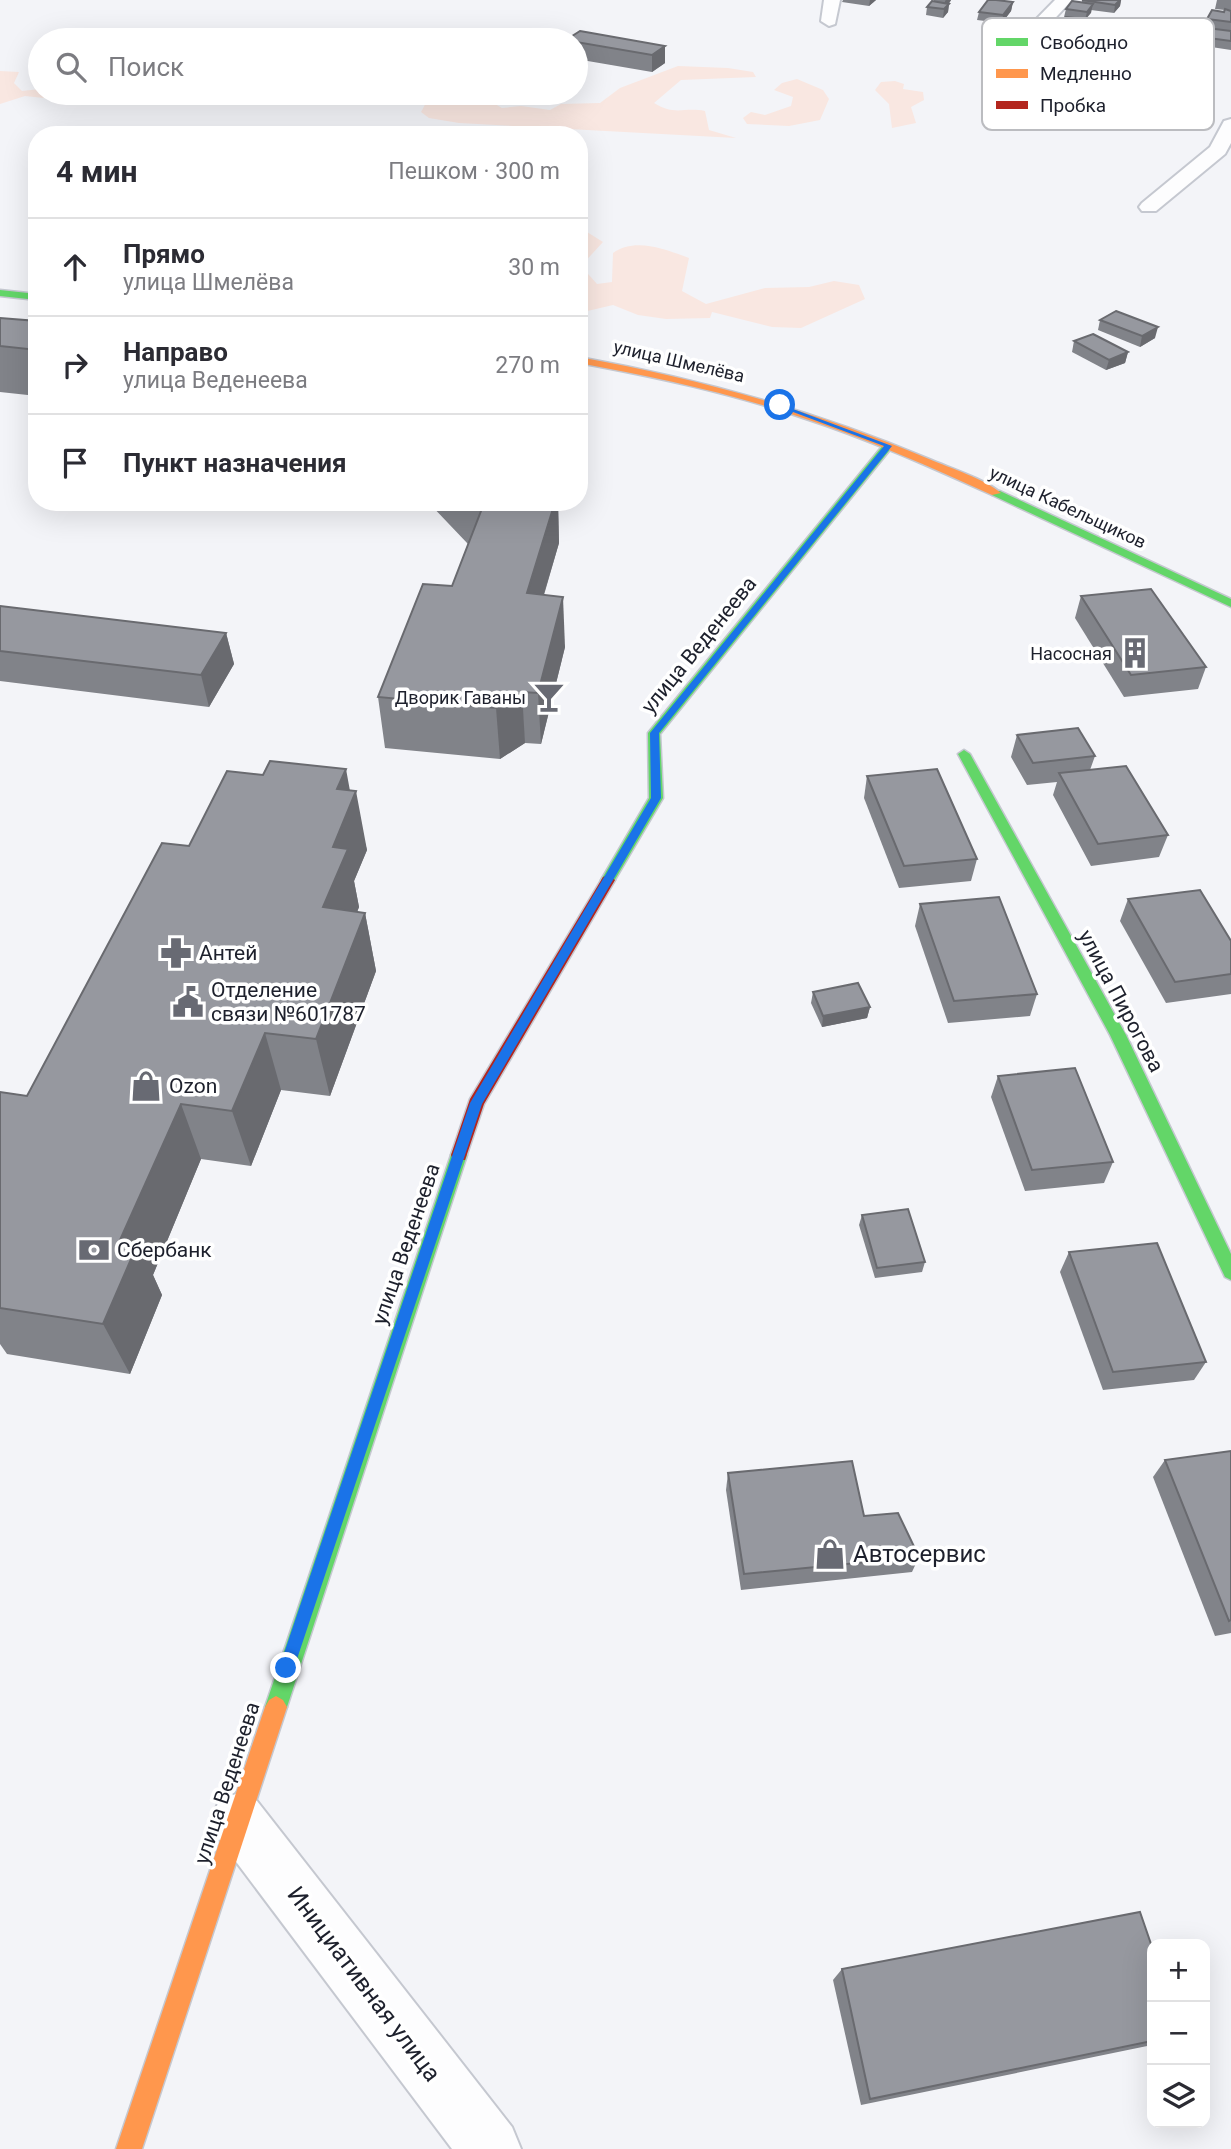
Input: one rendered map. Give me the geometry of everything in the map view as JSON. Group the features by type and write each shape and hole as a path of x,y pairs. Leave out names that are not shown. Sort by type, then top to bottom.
{"main road":[{"path":"0,293 28,295"},
{"name":"улица Шмелёва","path":"588,361 624,366 780,405 888,446"},
{"name":"улица Кабельщиков","path":"888,446 1231,603"},
{"name":"улица Веденеева","path":"129,2149 286,1668 476,1103 656,798 654,733 888,446"},
{"name":"улица Пирогова","path":"964,754 1118,1035 1231,1272"}],"street":[{"path":"829,20 832,0"},
{"path":"1047,18 1064,0"},
{"path":"1149,206 1219,150 1231,125"},
{"name":"Инициативная улица","path":"238,1819 490,2149"}],"shaded area":[{"path":"678,66 728,68 753,72 756,77 681,80 654,103 674,110 705,111 709,130 736,138 588,130 588,126 459,123 429,118 421,112 425,105 497,105 502,108 521,106 550,110 559,105 600,103 620,88"},
{"path":"0,71 19,72 14,83 22,91 28,90 28,96 0,104"},
{"path":"797,79 823,90 829,99 820,120 789,126 747,124 743,118 751,112 765,115 791,106 793,97 774,90 782,83"},
{"path":"895,81 904,84 903,89 923,92 924,100 911,107 916,123 892,128 889,104 875,90 881,82"},
{"path":"588,233 603,242 588,258"},
{"path":"640,245 660,248 689,258 682,291 706,304 765,288 809,287 834,281 859,285 865,299 801,328 772,327 712,312 710,318 666,319 638,315 613,305 588,311 588,274 597,284 612,282 613,253 622,248"}],"building":[{"path":"988,0 1013,2 1003,15 979,12"},
{"path":"1082,0 1120,0 1115,5"},
{"path":"932,1 949,4 944,9 927,7"},
{"path":"1072,1 1093,4 1087,12 1066,9"},
{"path":"1225,9 1231,11 1231,22 1208,18 1212,10 1224,12"},
{"path":"1214,29 1231,31 1231,41 1214,39"},
{"path":"588,32 665,46 652,55 588,44"},
{"path":"1116,311 1158,327 1142,336 1100,320"},
{"path":"0,318 28,320 28,349 0,346"},
{"path":"1093,334 1128,352 1109,360 1074,341"},
{"path":"481,511 552,511 527,593 563,597 538,693 522,692 496,708 378,697 423,584 452,586"},
{"path":"1151,589 1206,667 1131,675 1081,596"},
{"path":"0,606 226,633 201,675 0,651"},
{"path":"1078,728 1095,756 1033,763 1017,735"},
{"path":"270,761 346,769 337,789 356,791 333,847 348,849 323,907 365,913 316,1039 265,1033 232,1111 181,1104 120,1240 138,1243 103,1324 0,1308 0,1092 27,1096 162,843 189,846 227,771 263,775"},
{"path":"1126,766 1168,835 1098,844 1059,773"},
{"path":"937,769 977,859 904,866 867,776"},
{"path":"1200,890 1231,941 1231,974 1175,982 1128,899"},
{"path":"999,897 1037,994 954,1001 920,904"},
{"path":"858,983 870,1007 823,1016 813,992"},
{"path":"1075,1068 1113,1162 1032,1170 998,1076"},
{"path":"908,1209 925,1262 877,1268 862,1215"},
{"path":"1157,1243 1206,1362 1113,1372 1069,1252"},
{"path":"1231,1451 1231,1620 1229,1621 1165,1460"},
{"path":"852,1461 864,1516 898,1513 919,1557 744,1574 728,1473"},
{"path":"1140,1912 1149,1939 1147,1939 1147,2042 870,2099 842,1969"}],"traffic: fast":[{"path":"0,293 28,296"},
{"path":"608,880 656,798 654,733 888,446"},
{"path":"996,493 1231,603"},
{"path":"964,754 1118,1035 1231,1272"},
{"path":"276,1707 459,1155"}],"traffic: slow":[{"path":"588,362 725,391 810,416 996,493"},
{"path":"129,2149 276,1707"}],"traffic: jam":[{"path":"459,1155 476,1103 608,880"}],"place":[{"name":"Насосная","path":"1135,653"},
{"name":"Дворик Гаваны","path":"549,697"},
{"name":"Антей","path":"176,953"},
{"name":"Отделение связи №601787","path":"188,1002"},
{"name":"Ozon","path":"146,1086"},
{"name":"Сбербанк","path":"94,1250"},
{"name":"Автосервис","path":"830,1554"}],"route":[{"path":"286,1668 476,1103 656,798 654,733 888,446 780,405"}]}
